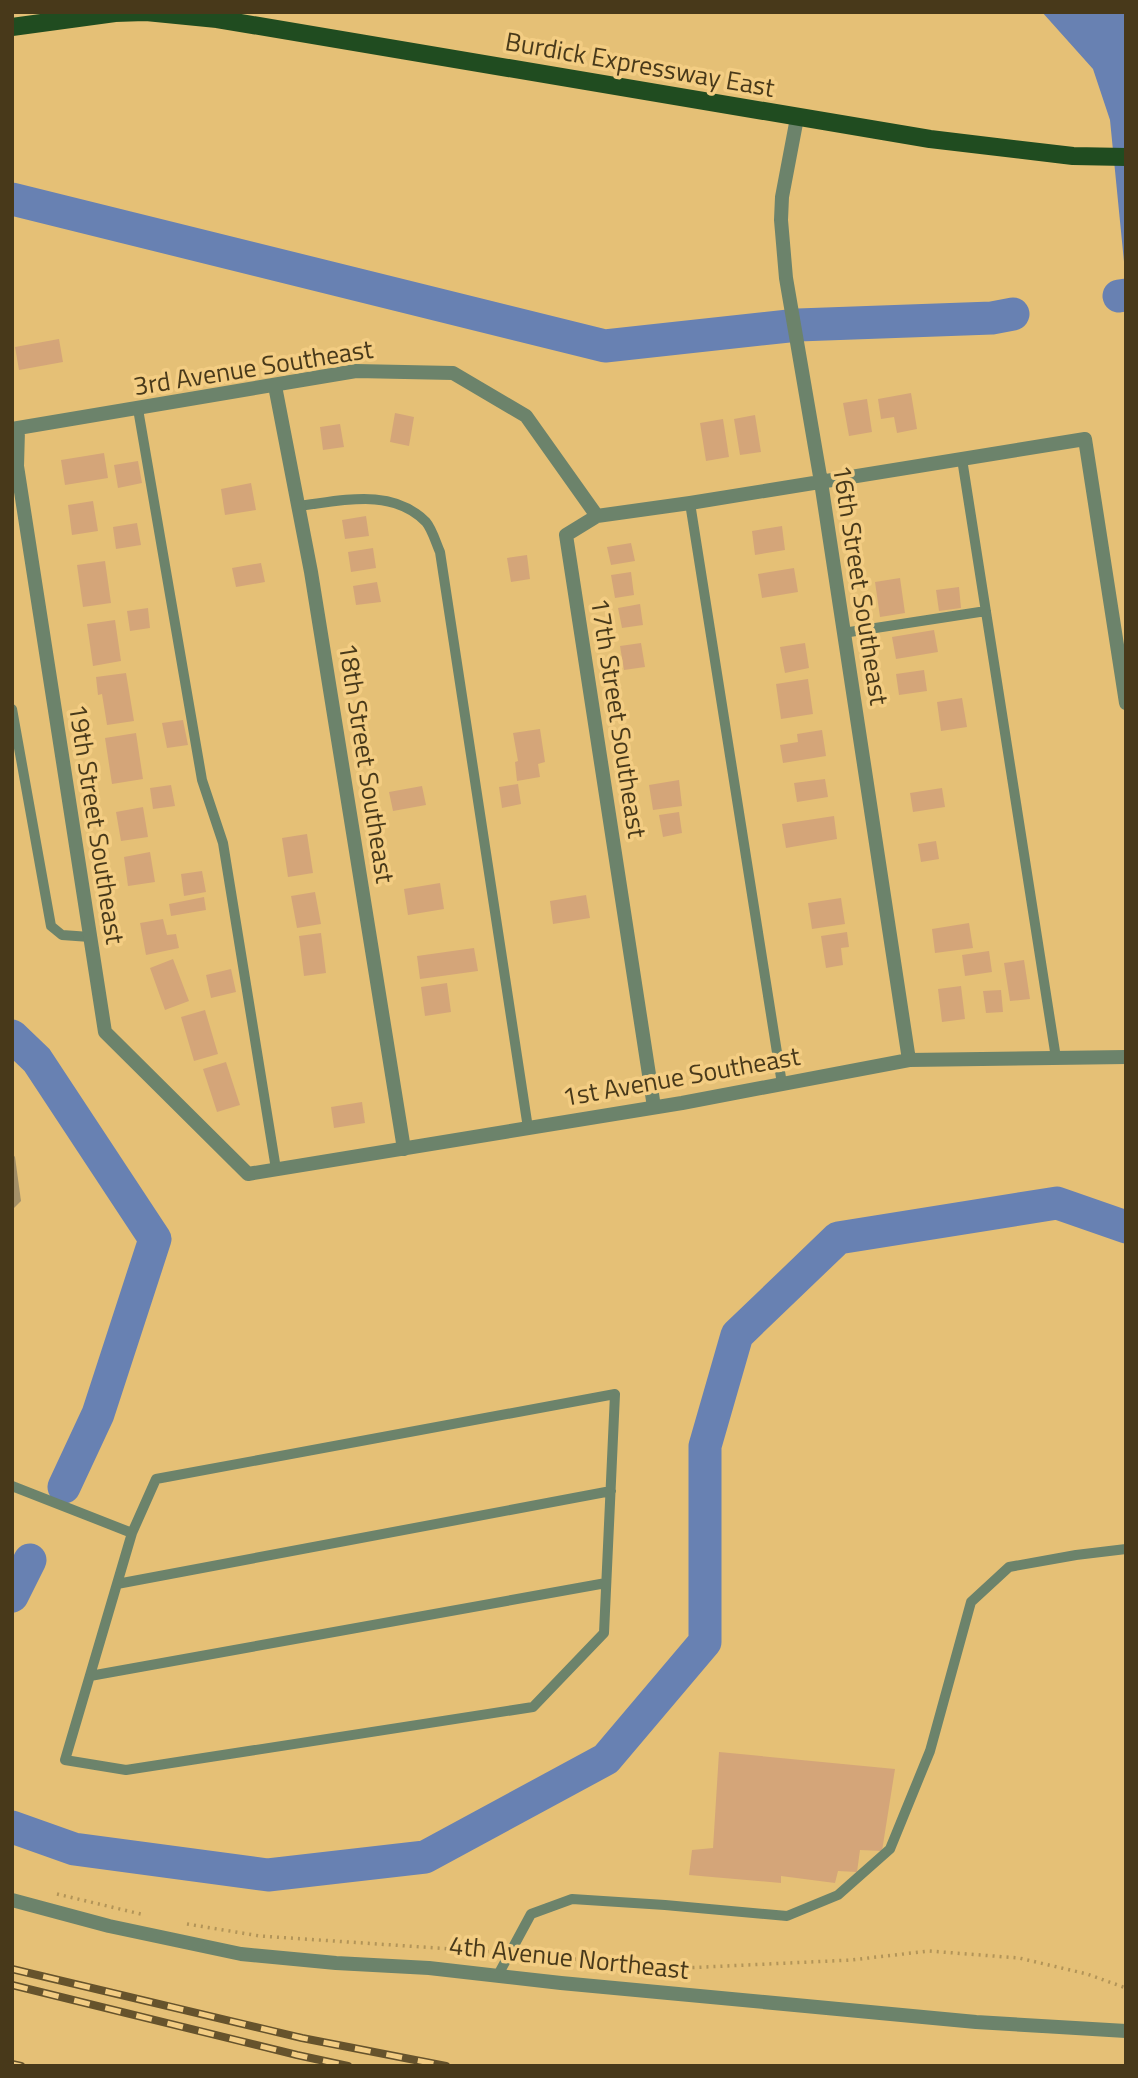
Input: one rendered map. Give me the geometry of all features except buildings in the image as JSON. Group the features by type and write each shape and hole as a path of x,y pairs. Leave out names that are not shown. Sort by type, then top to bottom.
{"main road":[{"name":"Burdick Expressway East","path":"12,27 33,18 115,13 145,12 217,19 797,118 1004,149 1073,156 1126,157"}],"street":[{"name":"16th Street Southeast","path":"797,118 782,197 781,220 786,278 821,482 909,1060"},
{"name":"3rd Avenue Southeast","path":"15,429 356,371 453,373 526,416 597,516"},
{"name":"18th Street Southeast","path":"275,386 314,586 404,1149"},
{"name":"19th Street Southeast","path":"15,429 15,468 105,1032 248,1174"},
{"path":"597,516 1085,439 1126,703"},
{"name":"17th Street Southeast","path":"597,516 566,535 654,1107"},
{"name":"1st Avenue Southeast","path":"248,1174 654,1107 909,1060 1126,1056"},
{"name":"4th Avenue Northeast","path":"12,1900 109,1926 241,1954 335,1964 429,1968 976,2022 1126,2031"}],"lane":[{"path":"138,409 202,780 223,843 276,1169"},
{"path":"962,459 1056,1058"},
{"path":"298,506 366,498 399,503 427,523 440,552 528,1128"},
{"path":"690,503 782,1084"},
{"path":"844,633 986,611"},
{"path":"12,709 51,926 62,935 90,937"},
{"path":"615,1394 611,1491 604,1633 533,1707 126,1770 65,1760 132,1533 156,1479 615,1394"},
{"path":"12,1486 132,1533"},
{"path":"117,1584 611,1491"},
{"path":"498,1975 531,1914 572,1899 788,1916 838,1895 890,1849 930,1751 971,1602 1009,1567 1126,1549"},
{"path":"90,1676 606,1583"}],"path":[{"path":"51,1892 156,1918"},
{"path":"182,1923 260,1936 684,1968 851,1960 929,1951 1019,1958 1087,1974 1126,1987"}],"shaded area":[{"path":"12,1153 15,1157 21,1201 12,1210"}],"water":[{"path":"1042,12 1126,12 1126,282 1110,120 1093,69"}],"waterway":[{"path":"12,199 605,346 798,325 992,318 1013,314"},
{"path":"1119,296 1126,295"},
{"path":"12,1036 37,1060 155,1239 98,1414 64,1487"},
{"path":"12,1827 74,1849 268,1875 425,1857 606,1759 705,1642 705,1446 737,1335 838,1238 1057,1203 1126,1227"},
{"path":"12,1596 30,1560"}],"railway":[{"path":"12,1969 302,2038 446,2066"},
{"path":"12,1985 348,2066"},
{"path":"12,2064 21,2066"}]}
